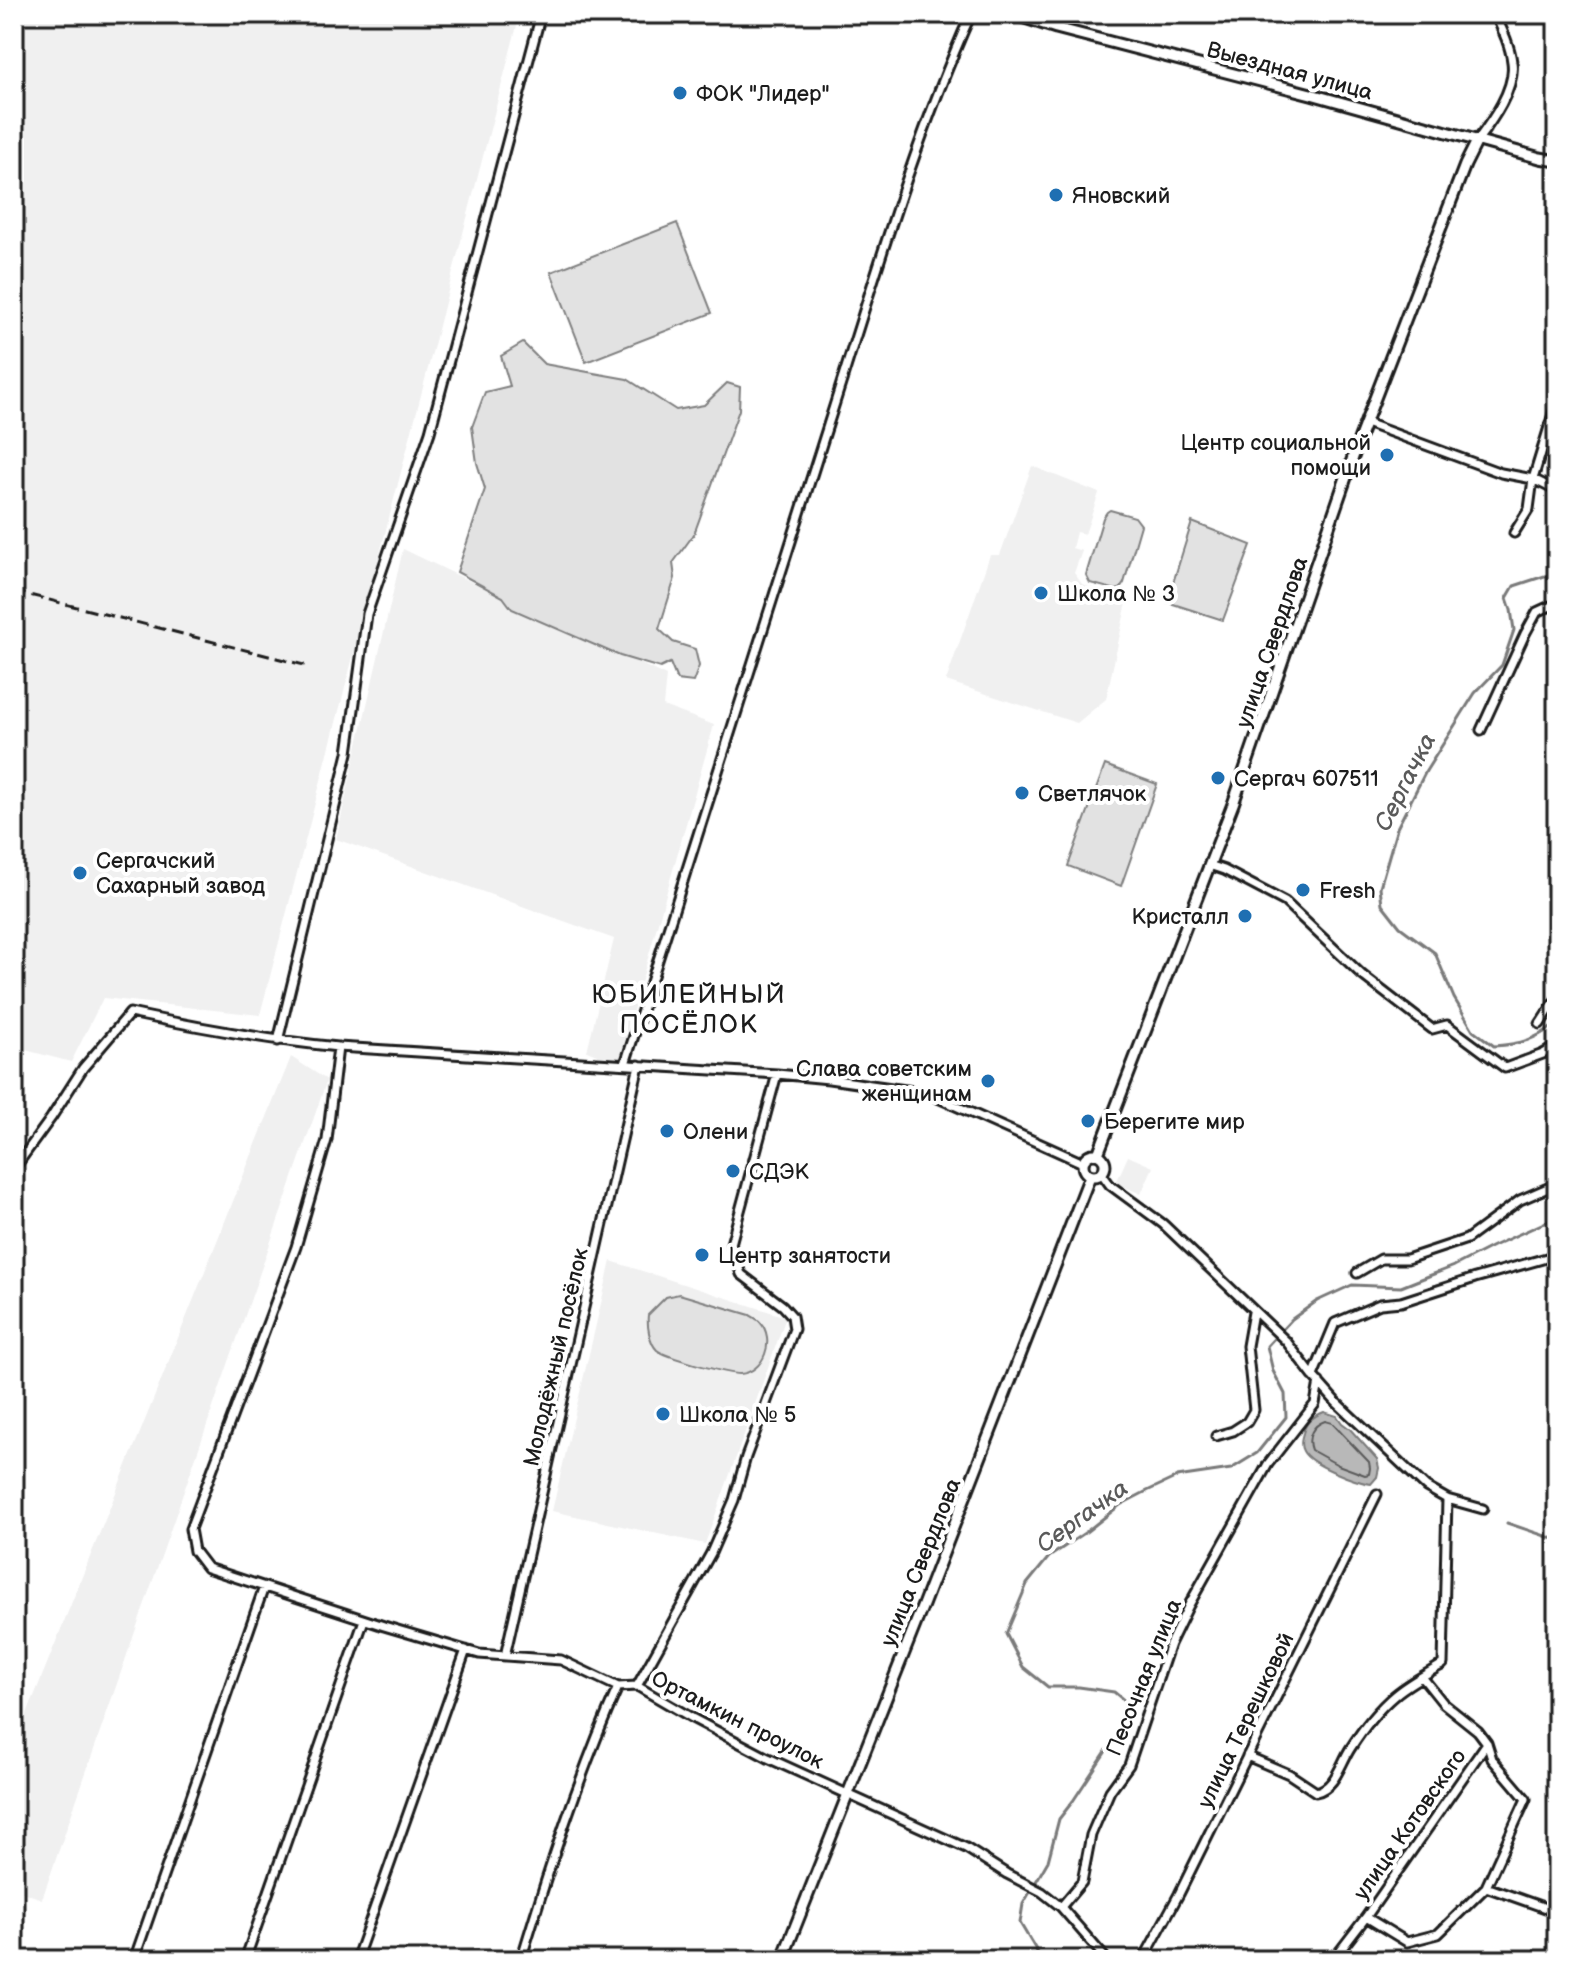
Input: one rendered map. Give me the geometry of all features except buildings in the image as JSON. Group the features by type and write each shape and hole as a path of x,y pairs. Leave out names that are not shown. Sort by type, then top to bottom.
{"street":[{"path":"278,1041 348,753 367,614 430,432 541,14"},
{"path":"625,1064 882,255 929,115 971,14"},
{"name":"Выездная улица","path":"1013,14 1557,161"},
{"path":"1477,141 1493,119 1511,78 1513,64 1495,14"},
{"name":"улица Свердлова","path":"1098,1154 1234,802 1366,423 1477,141"},
{"path":"1514,533 1529,509 1533,479 1557,401"},
{"path":"1366,423 1501,473 1533,479 1557,491"},
{"path":"1481,730 1537,612 1550,606 1557,610"},
{"path":"1209,865 1285,902 1362,975 1432,1029 1447,1025 1505,1068 1557,1046"},
{"path":"1540,1024 1557,998"},
{"path":"14,1169 83,1068 130,1013 278,1041 777,1074 927,1093 1083,1163"},
{"name":"Ортамкин проулок","path":"338,1047 327,1140 296,1247 190,1529 194,1551 207,1568 479,1654 561,1660 618,1687 637,1686 768,1758 966,1848 1042,1892 1061,1907 1107,1960"},
{"name":"Молодёжный посёлок","path":"505,1656 639,1065"},
{"path":"637,1686 717,1540 794,1329 792,1316 783,1306 741,1274 731,1244 777,1074"},
{"path":"1098,1154 1104,1159 1106,1167 1102,1174 1090,1176 1084,1171 1083,1163 1086,1157 1098,1154"},
{"path":"1102,1174 1110,1185 1163,1224 1286,1341 1336,1402 1426,1487 1447,1499 1483,1509"},
{"name":"улица Свердлова","path":"782,1960 1090,1176"},
{"path":"1357,1273 1381,1259 1407,1259 1467,1239 1520,1200 1557,1184"},
{"name":"Песочная улица","path":"1061,1907 1082,1882 1091,1835 1110,1791 1129,1765 1170,1644 1189,1605 1268,1464 1315,1404 1316,1379 1335,1323 1380,1304 1401,1302 1557,1255"},
{"path":"1216,1436 1233,1431 1247,1422 1254,1410 1247,1346 1253,1312"},
{"name":"улица Терешковой","path":"1143,1960 1179,1894 1377,1494"},
{"path":"1247,1756 1289,1774 1316,1792 1323,1791 1330,1786 1378,1711 1397,1694 1443,1664 1447,1499"},
{"path":"134,1960 264,1587"},
{"path":"245,1960 364,1620"},
{"path":"356,1960 466,1650"},
{"name":"улица Котовского","path":"1333,1960 1487,1743 1478,1731 1443,1703 1423,1678"},
{"path":"521,1960 595,1739 618,1687"},
{"path":"1366,1917 1407,1942 1438,1934 1486,1887 1526,1799 1492,1759 1487,1743"},
{"path":"1486,1887 1557,1912"}],"shaded area":[{"name":"Сергачский Сахарный завод","path":"14,14 520,14 260,1015 103,998 71,1062 14,1047"},
{"path":"677,223 712,313 586,362 551,272"},
{"path":"523,343 544,364 627,379 676,410 704,405 727,383 740,387 739,410 694,534 673,563 675,578 659,629 673,642 695,649 699,666 693,682 677,680 670,663 660,668 620,656 512,609 503,597 457,572 485,489 477,463 472,427 485,392 510,386 501,356"},
{"name":"Школа № 3","path":"1032,466 1099,493 1085,534 1076,532 1072,548 1082,551 1074,573 1082,584 1127,602 1106,699 1077,723 946,681 990,555 1000,555"},
{"path":"1110,510 1135,517 1141,525 1124,583 1116,590 1090,583 1086,575 1103,518"},
{"path":"1192,522 1251,545 1223,620 1167,602"},
{"path":"403,549 666,676 663,706 714,725 618,1064 587,1051 614,939 336,839"},
{"path":"1105,765 1157,784 1121,886 1068,866"},
{"path":"291,1057 327,1080 42,1899 14,1889 14,1746"},
{"path":"1128,1156 1153,1167 1141,1194 1116,1183"},
{"name":"Школа № 5","path":"611,1261 786,1317 705,1544 552,1511"},
{"path":"679,1294 758,1320 765,1329 767,1346 756,1368 740,1374 733,1373 684,1361 657,1350 649,1333 648,1315 666,1297"}],"water":[{"path":"1324,1412 1337,1416 1377,1459 1377,1477 1371,1484 1324,1467 1303,1451 1301,1440 1306,1425"}],"waterway":[{"name":"Сергачка","path":"1557,572 1514,586 1507,598 1514,630 1502,665 1475,693 1426,771 1397,828 1380,887 1382,904 1400,927 1435,953 1454,998 1473,1030 1494,1046 1527,1040 1557,1024"},
{"name":"Сергачка","path":"1042,1960 1020,1923 1023,1904 1048,1861 1059,1819 1122,1727 1126,1702 1114,1692 1048,1687 1023,1667 1006,1634 1027,1584 1049,1557 1120,1505 1177,1477 1231,1469 1257,1453 1286,1417 1285,1394 1273,1371 1267,1346 1292,1319 1317,1301 1352,1285 1401,1287 1454,1266 1557,1217"},
{"path":"1507,1523 1557,1540"}],"railway":[{"path":"14,591 308,666"}],"place":[{"name":"ФОК \"Лидер\"","path":"680,93"},
{"name":"Яновский","path":"1056,195"},
{"name":"Центр социальной помощи","path":"1387,455"},
{"name":"Школа № 3","path":"1041,593"},
{"name":"Сергач 607511","path":"1218,778"},
{"name":"Светлячок","path":"1022,793"},
{"name":"Сергачский Сахарный завод","path":"80,873"},
{"name":"Fresh","path":"1303,890"},
{"name":"Кристалл","path":"1245,916"},
{"name":"Слава советским женщинам","path":"988,1081"},
{"name":"Берегите мир","path":"1088,1121"},
{"name":"Олени","path":"667,1131"},
{"name":"СДЭК","path":"733,1171"},
{"name":"Центр занятости","path":"702,1255"},
{"name":"Школа № 5","path":"663,1414"}],"district":[{"name":"ЮБИЛЕЙНЫЙ ПОСЁЛОК","path":"689,1009"}]}
